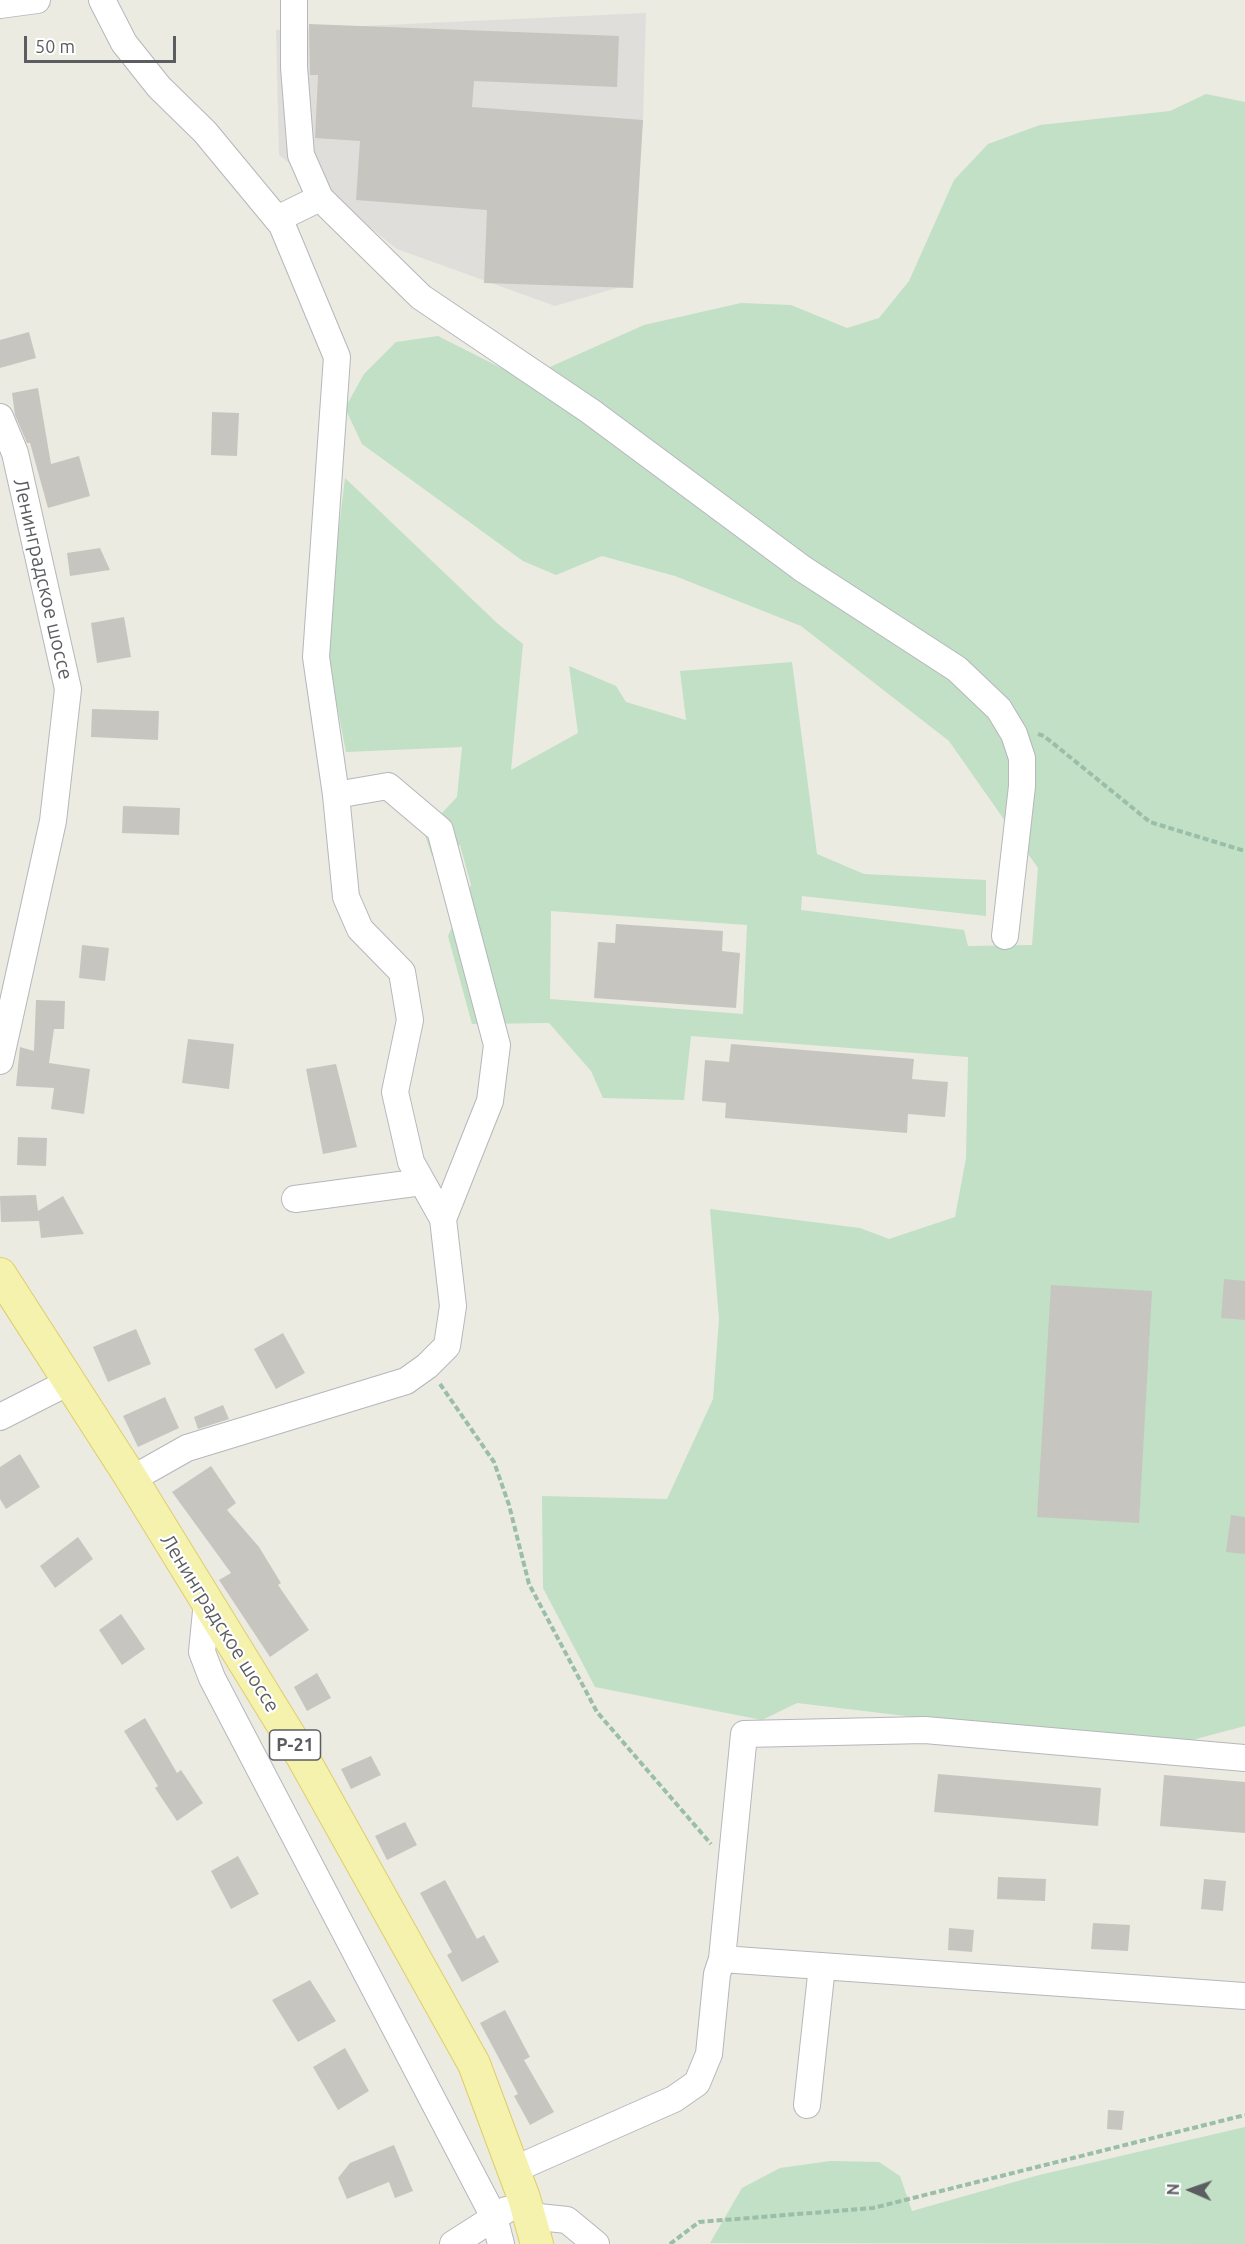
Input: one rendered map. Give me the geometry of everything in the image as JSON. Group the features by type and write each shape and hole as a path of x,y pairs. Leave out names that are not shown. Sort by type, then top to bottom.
{"main road":[{"name":"Ленинградское шоссе","path":"0,1274 132,1479 302,1756 474,2064 525,2207"}],"street":[{"path":"0,5 37,0"},
{"path":"102,0 131,52 159,87 205,132 277,219 337,357 336,406 321,558 316,657 336,795 346,897 360,929 402,972 410,1020 395,1092 411,1162 443,1219 453,1306 447,1346 427,1366 406,1381 187,1448 132,1479"},
{"path":"294,0 294,67 301,155 320,198 421,297 590,411 803,569 957,669 999,709 1010,727 1022,758 1022,786 1005,936"},
{"path":"277,219 320,198"},
{"name":"Ленинградское шоссе","path":"0,417 15,453 68,688 53,821 0,1061"},
{"path":"336,795 388,786 440,830 497,1045 490,1101 443,1219"},
{"path":"295,1199 422,1182"},
{"path":"0,1417 69,1382"},
{"path":"207,1601 202,1652 212,1678 494,2217 501,2244"},
{"path":"453,2244 494,2217 525,2207 697,2083 709,2054 717,1974 722,1959 744,1734 925,1730 1245,1758"},
{"path":"722,1959 1245,1996"},
{"path":"807,2105 822,1966"},
{"path":"525,2207 567,2220 596,2244"}],"path":[{"path":"1010,727 1044,736 1150,822 1245,851"},
{"path":"427,1366 494,1462 509,1504 529,1584 597,1712 672,1802 731,1867"},
{"path":"670,2244 699,2222 873,2208 1245,2115"}],"shaded area":[{"path":"646,13 643,120 627,285 555,306 397,249 279,155 276,30"}],"green space":[{"path":"1206,94 1245,102 1245,1726 1192,1740 956,1722 797,1703 762,1720 595,1687 543,1588 542,1496 667,1499 713,1399 719,1319 710,1209 860,1228 889,1239 955,1217 966,1158 968,1057 691,1036 684,1100 603,1098 591,1071 549,1023 472,1024 448,936 471,885 460,845 432,856 424,832 457,797 462,747 346,752 325,643 345,478 498,624 523,644 511,770 578,733 569,666 616,686 626,702 686,720 680,671 792,662 817,854 864,874 986,880 986,916 802,896 801,910 964,930 968,946 1032,945 1038,868 949,741 801,626 675,576 602,556 556,575 523,561 362,444 345,408 364,374 396,342 438,336 523,379 644,325 741,303 791,305 847,328 879,318 909,281 954,180 988,144 1040,125 1170,111","holes":["551,911 747,925 743,1014 550,999"]},
{"path":"1245,2127 1245,2244 710,2243 742,2188 780,2168 830,2161 879,2162 900,2176 912,2211 1039,2175"}],"building":[{"path":"309,24 619,36 617,87 474,81 472,107 643,120 633,288 484,283 487,210 356,200 360,141 315,138 318,75 310,75"},
{"path":"29,332 36,358 0,368 0,340"},
{"path":"38,388 51,464 79,456 90,496 48,508 30,443 27,443 15,415 12,393"},
{"path":"212,412 239,413 237,456 211,455"},
{"path":"100,548 110,570 70,576 67,553"},
{"path":"124,617 131,657 97,663 91,623"},
{"path":"92,709 159,711 158,740 91,737"},
{"path":"123,806 180,808 179,835 122,833"},
{"path":"616,924 723,931 722,951 740,953 736,1008 594,998 598,942 615,943"},
{"path":"82,945 109,948 105,981 79,978"},
{"path":"36,1000 65,1001 64,1029 54,1029 49,1063 90,1069 84,1114 51,1109 54,1088 16,1086 20,1047 34,1051"},
{"path":"188,1039 234,1044 229,1089 182,1083"},
{"path":"731,1044 914,1059 912,1079 948,1082 945,1117 908,1114 907,1133 725,1118 726,1103 702,1101 705,1060 729,1062"},
{"path":"336,1064 357,1147 323,1154 306,1069"},
{"path":"18,1137 47,1138 46,1166 17,1165"},
{"path":"36,1195 38,1211 63,1196 84,1234 41,1238 39,1221 1,1222 0,1196"},
{"path":"1224,1279 1245,1281 1245,1320 1221,1318"},
{"path":"1051,1285 1152,1291 1139,1523 1037,1517"},
{"path":"136,1329 151,1364 108,1382 93,1347"},
{"path":"283,1333 305,1373 276,1389 254,1349"},
{"path":"165,1397 179,1428 138,1447 123,1416"},
{"path":"223,1405 229,1419 198,1429 194,1417"},
{"path":"20,1454 40,1487 6,1509 0,1499 0,1467"},
{"path":"211,1466 236,1503 227,1510 259,1547 281,1583 278,1585 309,1630 270,1657 219,1580 231,1573 172,1492"},
{"path":"1231,1515 1245,1517 1245,1554 1226,1552"},
{"path":"78,1537 93,1559 55,1588 40,1566"},
{"path":"121,1614 145,1649 122,1665 99,1630"},
{"path":"317,1673 331,1698 307,1711 294,1687"},
{"path":"145,1718 177,1773 181,1770 203,1803 177,1821 155,1788 158,1786 124,1731"},
{"path":"371,1756 381,1775 351,1789 341,1769"},
{"path":"938,1774 1101,1788 1098,1826 934,1812"},
{"path":"1164,1775 1245,1782 1245,1833 1160,1826"},
{"path":"405,1822 417,1845 387,1860 375,1836"},
{"path":"238,1856 259,1894 231,1909 211,1871"},
{"path":"998,1877 1046,1879 1045,1901 997,1899"},
{"path":"1204,1879 1226,1881 1223,1911 1201,1909"},
{"path":"445,1880 477,1939 484,1935 499,1962 462,1982 447,1955 452,1952 420,1893"},
{"path":"1093,1923 1130,1925 1128,1951 1091,1949"},
{"path":"949,1928 974,1930 972,1952 948,1950"},
{"path":"310,1980 336,2021 298,2042 272,2000"},
{"path":"505,2010 530,2057 524,2060 554,2112 530,2125 514,2096 518,2094 480,2023"},
{"path":"345,2048 369,2091 338,2110 313,2067"},
{"path":"1108,2110 1124,2111 1122,2130 1107,2129"},
{"path":"394,2145 413,2191 395,2198 389,2182 347,2199 338,2178 350,2163"}]}
